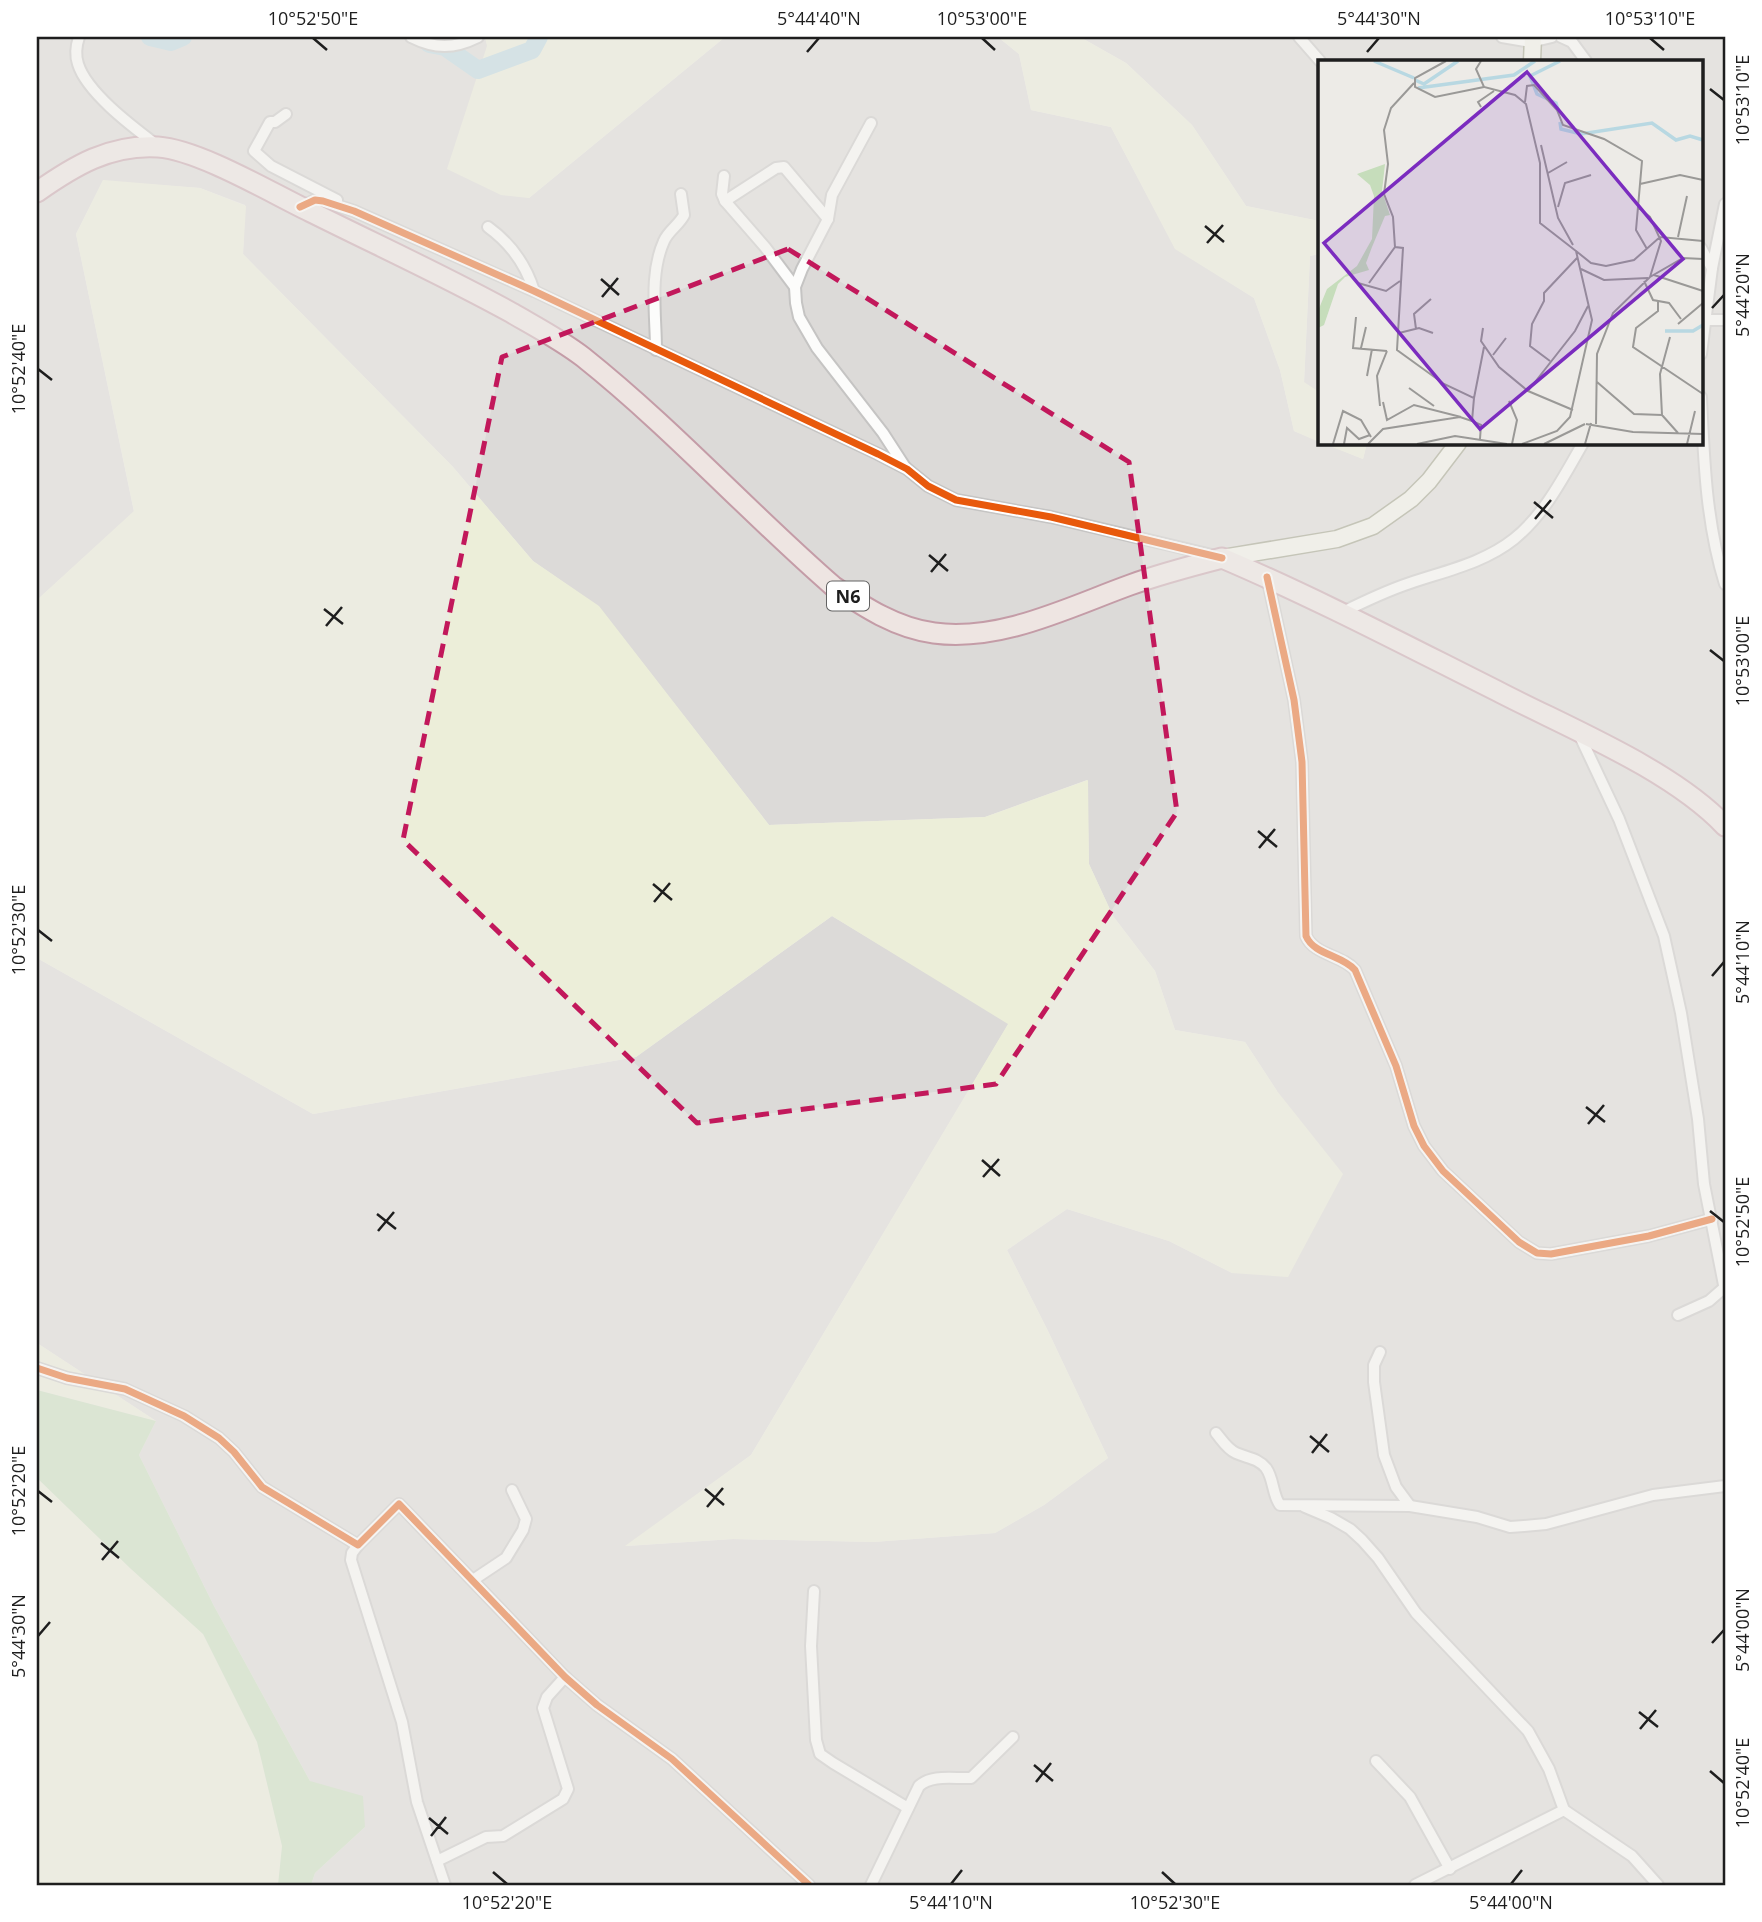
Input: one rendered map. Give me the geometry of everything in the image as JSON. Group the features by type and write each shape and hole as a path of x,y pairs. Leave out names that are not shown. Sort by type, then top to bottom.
{"highway":[{"name":"N6","path":"37,192 70,169 96,156 121,149 160,147 176,150 230,172 470,290 567,345 638,404 833,586 901,625 936,634 969,634 998,630 1157,576 1222,558"},
{"path":"1222,558 1341,613 1628,758 1683,790 1725,826"}],"main road":[{"path":"1531,60 1532,40"},
{"path":"1222,558 1337,538 1373,526 1420,491 1457,444"}],"street":[{"path":"79,37 76,48 78,64 92,86 120,117 160,147"},
{"path":"411,37 430,46 445,47 462,45 478,37"},
{"path":"1300,37 1319,60"},
{"path":"1502,37 1532,40 1552,37"},
{"path":"1561,37 1572,42 1585,60"},
{"path":"286,114 275,122 270,122 254,151 271,166 335,198 354,211"},
{"path":"871,123 832,195 828,219 808,254 795,287 799,317 806,331 828,364 883,433 907,470"},
{"path":"725,201 776,168 784,167 828,219"},
{"path":"724,176 722,194 725,201 795,287"},
{"path":"656,350 654,302 658,268 666,236 684,215 681,194"},
{"path":"300,207 315,200 354,211 534,291 907,470 928,486 956,500 970,505 1051,517 1222,558"},
{"path":"1702,343 1705,286 1722,235 1725,204"},
{"path":"488,227 516,254 534,291"},
{"path":"1702,250 1712,268"},
{"path":"1704,320 1725,320"},
{"path":"1702,416 1706,494 1714,548 1725,584"},
{"path":"1341,613 1409,583 1465,565 1514,539 1555,491 1582,444"},
{"path":"1267,577 1294,700 1302,762 1306,936 1312,945 1355,970 1396,1066 1414,1126 1424,1146 1443,1171 1519,1242 1537,1253 1551,1254 1611,1244 1712,1219"},
{"path":"1579,733 1619,819 1664,936 1685,1038 1698,1119 1704,1184 1725,1288 1709,1301 1678,1315"},
{"path":"1380,1352 1374,1365 1374,1382 1384,1455 1395,1487 1410,1506"},
{"path":"37,1368 67,1378 125,1389 184,1416 227,1445 262,1486 358,1545"},
{"path":"1216,1433 1229,1449 1258,1460 1265,1466 1280,1505 1410,1506 1477,1517 1510,1527 1545,1524 1653,1495 1725,1486"},
{"path":"473,1580 506,1558 523,1530 526,1519 512,1490"},
{"path":"445,1885 417,1801 402,1722 351,1559 358,1545 399,1504 565,1677 672,1759 809,1885"},
{"path":"1301,1505 1331,1518 1362,1540 1416,1613 1528,1731 1549,1769 1564,1810 1632,1856 1658,1885"},
{"path":"814,1591 811,1646 816,1740 820,1754 908,1808"},
{"path":"437,1861 480,1839 503,1836 563,1799 568,1789 543,1709 547,1698 565,1677"},
{"path":"871,1885 919,1786 933,1778 971,1778 1013,1737"},
{"path":"1376,1761 1410,1797 1450,1869"},
{"path":"1415,1885 1564,1810"}],"highlighted area":[{"path":"788,249 1129,462 1177,812 996,1084 697,1123 403,840 502,357"}],"shaded area":[{"path":"37,37 485,37 529,198 725,37 998,37 1019,54 1031,110 1111,127 1175,248 1254,298 1280,370 1294,431 1318,441 1318,444 1326,444 1363,459 1367,444 1702,444 1702,60 1318,60 1318,221 1246,206 1192,125 1126,63 1080,37 1725,37 1725,1885 311,1885 315,1873 365,1827 310,1781 214,1606 139,1455 156,1421 37,1343 37,958 313,1114 636,1057 832,916 1009,1023 751,1455 627,1546 733,1539 873,1542 995,1533 1044,1505 1108,1458 1007,1250 1067,1209 1169,1241 1232,1273 1277,1091 1245,1042 1175,1030 1155,971 1113,916 1089,864 1087,780 985,817 769,825 599,607 533,561 453,467 243,254 245,205 200,188 103,181 76,234 134,512 37,600"},
{"path":"1318,254 1318,391 1304,383 1310,256"}],"green space":[{"path":"485,37 725,37 529,198 501,195 447,169 487,46"},
{"path":"998,37 1080,37 1126,63 1192,125 1246,206 1318,221 1318,254 1310,256 1304,382 1318,391 1318,442 1294,431 1280,370 1254,298 1175,249 1111,127 1031,110 1019,54"},
{"path":"103,180 200,188 246,206 243,254 453,467 533,561 599,606 769,825 985,817 1088,780 1089,864 1113,916 1155,971 1175,1030 1245,1042 1277,1091 1343,1174 1288,1277 1232,1273 1169,1241 1067,1209 1007,1250 1108,1458 1044,1505 995,1533 873,1542 733,1539 625,1546 751,1455 1008,1024 832,916 636,1057 313,1114 37,958 37,600 134,511 76,234"},
{"path":"1325,444 1367,444 1363,459"},
{"path":"37,1343 156,1421 37,1390"},
{"path":"37,1390 156,1421 139,1455 214,1606 310,1781 363,1796 365,1827 315,1873 311,1885 278,1885 282,1846 257,1742 203,1634 37,1478"},
{"path":"37,1478 203,1634 257,1742 282,1846 278,1885 37,1885"}],"waterway":[{"path":"150,37 171,42 183,37"},
{"path":"429,44 445,47 478,70 532,50 539,37"}],"cycle path":[{"path":"300,207 315,200 354,211 534,291 878,454 907,469 928,486 956,500 1051,517 1222,558"},
{"path":"1267,577 1294,700 1302,762 1306,936 1315,947 1355,970 1396,1066 1414,1126 1424,1146 1443,1171 1519,1242 1537,1253 1551,1254 1649,1236 1712,1219"},
{"path":"37,1368 67,1378 125,1389 184,1416 219,1438 262,1487 358,1545 399,1504 565,1677 597,1705 672,1759 809,1885"}]}
